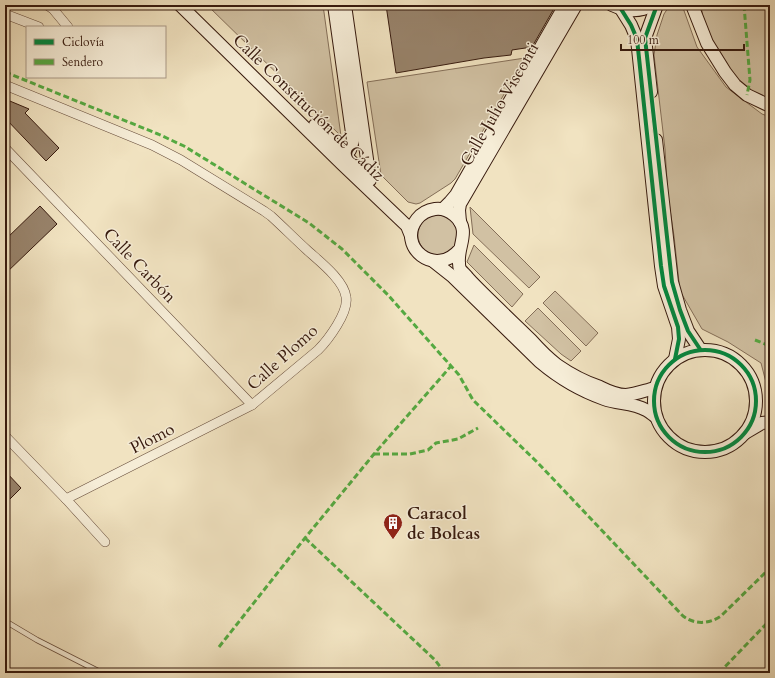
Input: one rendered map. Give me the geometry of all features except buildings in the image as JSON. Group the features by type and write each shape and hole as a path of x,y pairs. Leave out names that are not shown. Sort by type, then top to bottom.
{"street":[{"path":"47,5 54,9 67,26"},
{"name":"Calle Constitución de Cádiz","path":"180,5 316,138 370,180 404,212 417,218"},
{"name":"Calle Constitución de Cádiz","path":"191,5 407,226 411,236"},
{"path":"334,5 353,140 350,150 343,159"},
{"path":"345,5 370,180"},
{"name":"Calle Julio Visconti","path":"443,209 456,195 564,5"},
{"name":"Calle Julio Visconti","path":"460,222 460,204 576,5"},
{"path":"617,7 630,10 639,10 648,8 652,5"},
{"path":"657,5 645,38 672,282 688,331 700,349"},
{"path":"692,5 707,43 724,72 735,85 747,95 770,106"},
{"path":"617,7 631,25 637,39 661,266 664,286 678,327 679,339 675,359"},
{"path":"5,14 36,26"},
{"name":"Calle Plomo","path":"5,85 152,145 181,160 271,216 333,275 344,289 346,297 345,311 329,338 318,350 252,405"},
{"name":"Calle Carbón","path":"5,148 252,405"},
{"path":"655,388 625,395 612,392 591,384 557,365 471,281 460,268 459,260 463,233 460,222 453,214 443,209 432,210 426,211 417,218 412,228 411,236 416,251 422,256 433,261 452,276 552,372 584,391 606,400 636,406 646,410 656,417"},
{"path":"433,261 450,258 460,249"},
{"path":"700,349 710,349 730,355 738,361 751,377 755,387 756,397 756,406 749,427 745,433 729,446 710,452 691,450 681,447 673,441 666,435 660,426 654,408 655,388 658,379 668,364 683,354 700,349"},
{"name":"Plomo","path":"66,500 252,405"},
{"path":"756,406 770,416"},
{"path":"745,433 762,423 770,422"},
{"path":"5,436 105,542"}],"lane":[{"path":"5,621 37,640 102,673"}],"shaded area":[{"path":"207,5 323,5 341,136"},
{"path":"670,5 682,5 697,47 726,87 762,114 770,117 770,398 761,363 728,342 702,329 680,291 668,196 665,149 654,55 657,35 664,14"},
{"path":"701,5 770,5 770,106 753,98 707,43"},
{"path":"525,58 455,179 451,183 420,203 416,204 408,202 381,175 367,82"},
{"path":"470,207 540,277 529,288 473,234"},
{"path":"442,215 449,218 455,224 458,235 457,243 449,252 442,255 434,255 427,252 419,243 418,231 421,224 430,216"},
{"path":"474,245 523,294 512,307 467,262"},
{"path":"555,291 598,333 586,346 543,303"},
{"path":"538,308 581,351 571,361 561,354 525,321"}],"marked path":[{"path":"744,5 750,80 747,95"},
{"path":"5,72 184,146 309,223 342,249 388,295 459,375 473,400 538,463 683,616 697,622 707,622 716,619 721,616 770,568"},
{"path":"755,340 770,346"},
{"path":"219,647 374,454 451,366"},
{"path":"374,454 410,454 428,450 436,443 458,439 478,428"},
{"path":"305,538 435,660 445,673"},
{"path":"719,673 770,620"}],"cycle path":[{"path":"657,5 645,38 672,282 688,331 700,349"},
{"path":"621,9 631,25 637,39 661,266 664,286 678,327 679,339 675,359"},
{"path":"705,350 715,351 734,358 748,372 755,391 756,401 755,411 748,430 734,444 715,451 705,452 695,451 676,444 662,430 655,411 654,401 655,391 662,372 676,358 695,351 705,350"}],"place":[{"name":"Caracol de Boleas","path":"393,540"}]}
